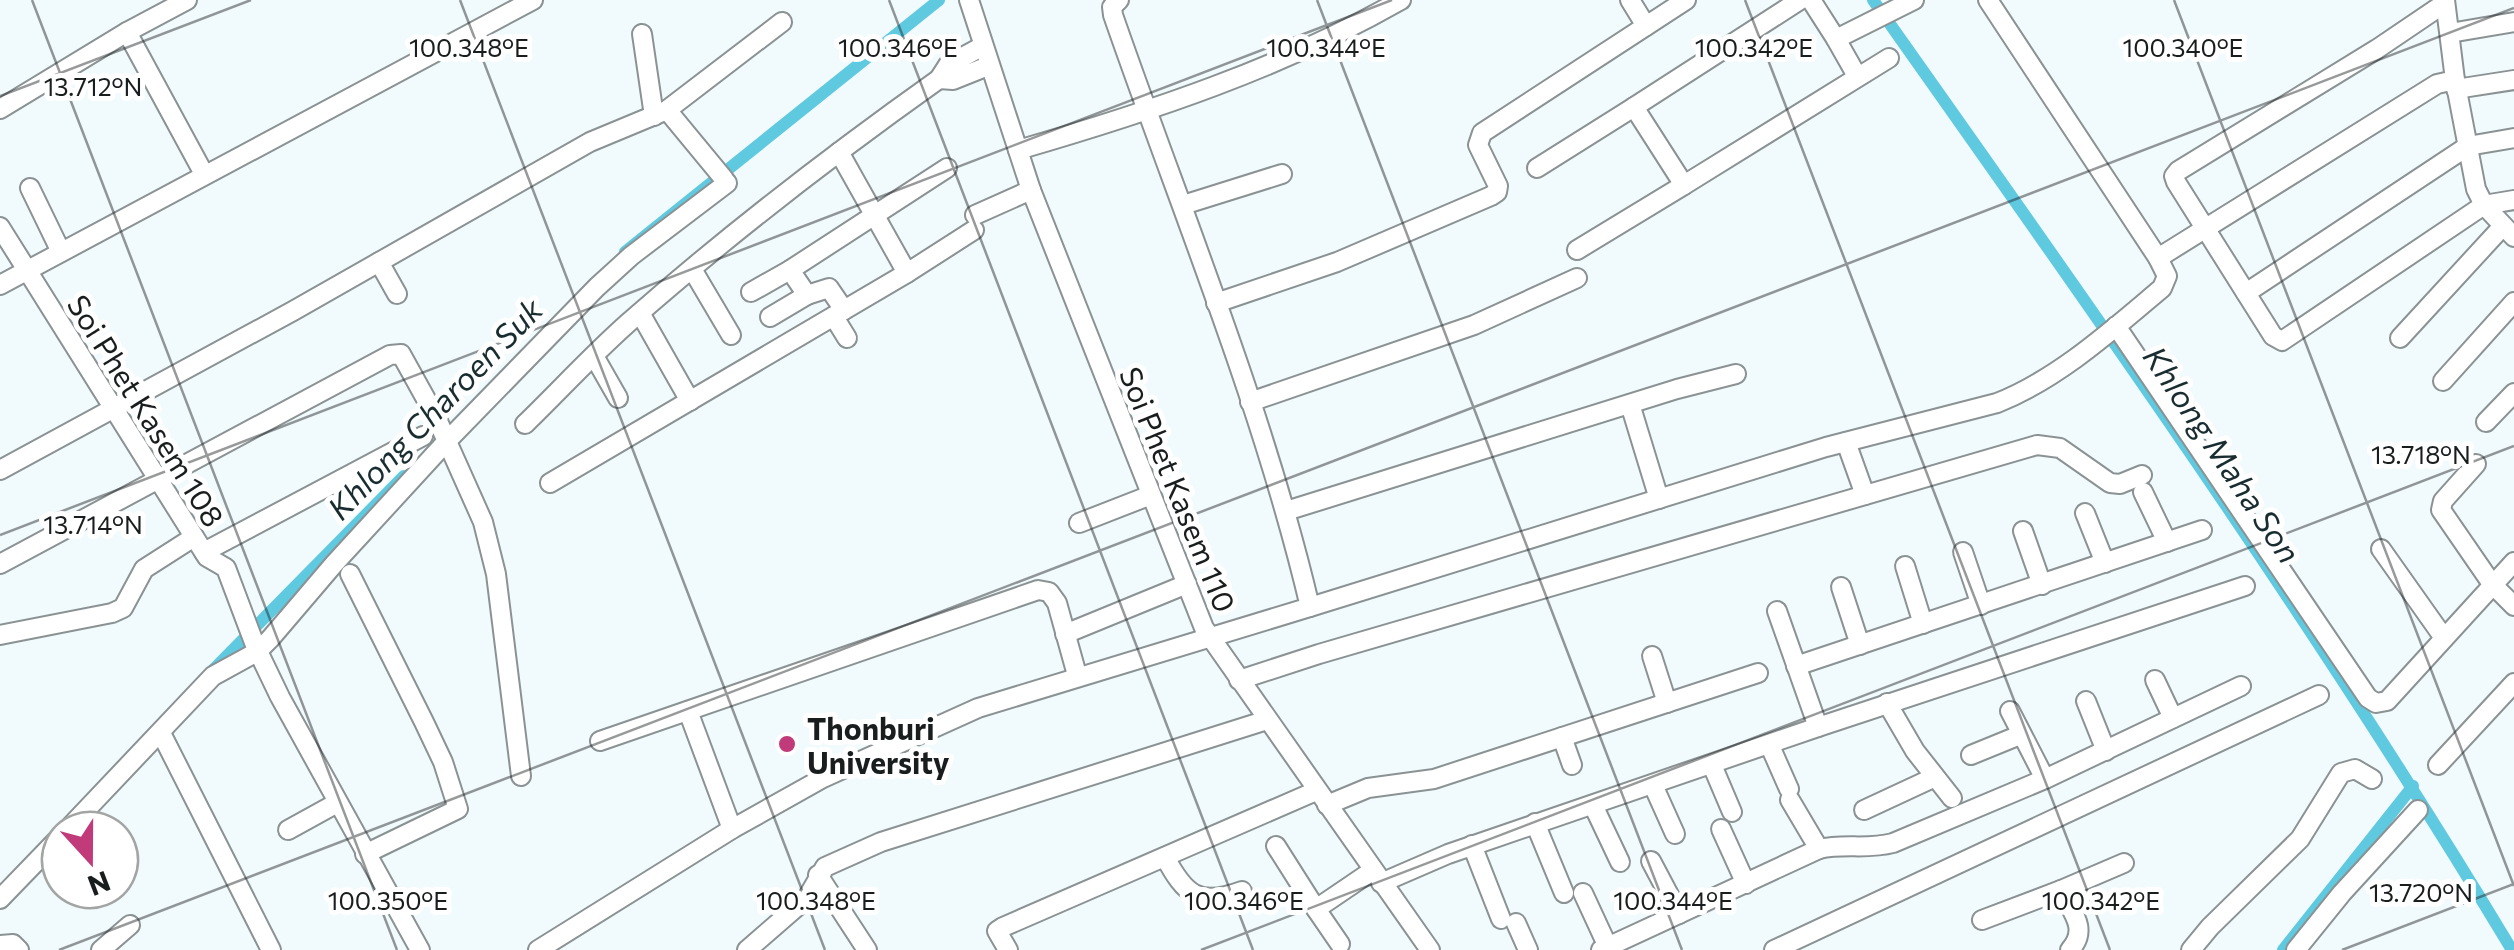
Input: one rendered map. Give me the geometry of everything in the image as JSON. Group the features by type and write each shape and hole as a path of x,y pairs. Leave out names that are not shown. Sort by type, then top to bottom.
{"street":[{"path":"0,108 187,0"},
{"path":"0,285 533,0"},
{"name":"Soi Phet Kasem 110","path":"969,0 1031,190 1209,637 1430,950"},
{"path":"1119,0 1112,7 1113,14 1250,402 1286,511 1310,607"},
{"path":"1018,150 1258,70 1378,6 1401,0"},
{"path":"1630,0 1646,26"},
{"path":"1216,303 1337,262 1491,196 1498,186 1478,145 1482,133 1686,0"},
{"path":"1537,168 1800,0"},
{"path":"1812,0 1857,76"},
{"path":"538,950 732,828 824,778 978,708 1846,442 2010,397 2092,344 2167,282 2161,263 1992,1"},
{"path":"2400,338 2508,232 2484,205 2476,190 2453,84 2445,2 2378,49 2174,176 2273,336 2282,341 2484,205 2514,200"},
{"path":"1836,39 1906,4"},
{"path":"0,470 590,142 660,113 782,22"},
{"path":"2450,32 2514,22"},
{"path":"127,32 204,174"},
{"path":"87,810 213,676 256,648 446,439 597,288 722,176 660,113 642,34"},
{"path":"525,424 640,312 692,269 940,79 948,65 983,46"},
{"path":"1577,250 1888,58"},
{"path":"940,79 953,80 988,66"},
{"path":"2161,263 2453,84 2514,80"},
{"path":"1634,108 1684,185"},
{"path":"2246,293 2468,146 2514,138"},
{"path":"840,152 907,274"},
{"path":"751,292 946,168"},
{"path":"1182,205 1282,174"},
{"path":"30,188 61,252"},
{"path":"550,484 907,274 974,222 1031,190"},
{"name":"Soi Phet Kasem 108","path":"0,227 199,545 226,568 256,648 420,950"},
{"path":"379,262 397,294"},
{"path":"692,269 731,335"},
{"path":"790,270 807,295"},
{"path":"1250,402 1474,325 1577,278"},
{"path":"770,317 807,295 829,288 846,338"},
{"path":"2443,381 2514,302"},
{"path":"640,312 690,401"},
{"path":"2112,329 2368,698 2376,703 2387,701 2514,562"},
{"path":"0,564 396,352 406,358 483,522 496,574 521,776"},
{"path":"594,356 618,398"},
{"path":"1286,511 1736,374"},
{"path":"2486,422 2514,392"},
{"path":"1630,404 1660,499"},
{"path":"0,636 123,608 144,569 423,436"},
{"path":"1846,442 1865,495"},
{"path":"1239,680 2037,446 2051,444 2110,483 2143,483 2167,542"},
{"path":"2476,464 2443,501 2441,510 2492,584 2514,606"},
{"path":"1079,524 1151,495"},
{"path":"2085,513 2106,563"},
{"path":"1796,666 2202,530"},
{"path":"2023,531 2042,585"},
{"path":"2381,549 2444,638"},
{"path":"1963,552 1981,605"},
{"path":"1905,566 1923,624"},
{"path":"350,574 424,722 458,809 365,854"},
{"path":"1066,634 1186,584"},
{"path":"1316,909 1377,877 2244,586"},
{"path":"1841,587 1860,645"},
{"path":"600,741 1038,590 1049,592 1057,602 1077,676"},
{"path":"1777,611 1818,727"},
{"path":"1652,656 1667,703"},
{"path":"1008,950 998,930 1003,926 1166,857 1322,798 1434,780 1758,673"},
{"path":"2155,680 2174,718"},
{"path":"2438,766 2514,683"},
{"path":"1535,824 1605,948 1819,848 1848,845 1873,849 1893,843 2045,780 2241,686"},
{"path":"1774,950 2319,695"},
{"path":"2086,701 2106,751"},
{"path":"1888,704 1915,752 1952,798"},
{"path":"688,711 732,828"},
{"path":"2010,711 2045,780"},
{"path":"748,950 807,898 818,875 837,860 882,842 1267,720"},
{"path":"161,734 270,950"},
{"path":"1971,755 2020,735"},
{"path":"1562,737 1572,765"},
{"path":"1770,746 1789,794 1819,848"},
{"path":"1712,765 1732,812"},
{"path":"2191,950 2300,840 2341,772 2355,769 2372,780"},
{"path":"1864,810 1936,777"},
{"path":"1652,785 1676,834"},
{"path":"288,830 337,803"},
{"path":"1593,804 1620,862"},
{"path":"2296,950 2342,892 2418,810"},
{"path":"1721,829 1746,884"},
{"path":"1276,846 1340,944"},
{"path":"1472,846 1528,950"},
{"path":"0,898 40,857"},
{"path":"1166,857 1182,886 1193,895 1225,897 1242,891"},
{"path":"1651,861 1679,914"},
{"path":"1982,920 2124,863"},
{"path":"818,875 867,950"},
{"path":"2061,890 2080,930 2080,938 2070,950"},
{"path":"101,950 130,924"},
{"path":"0,945 13,944 19,950"}],"waterway":[{"name":"Khlong Charoen Suk","path":"625,252 939,0"},
{"name":"Khlong Maha Son","path":"1873,0 2281,588 2512,950"},
{"name":"Khlong Charoen Suk","path":"211,672 404,476"},
{"path":"2283,950 2413,786"}],"place":[{"name":"Thonburi University","path":"787,744"}]}
